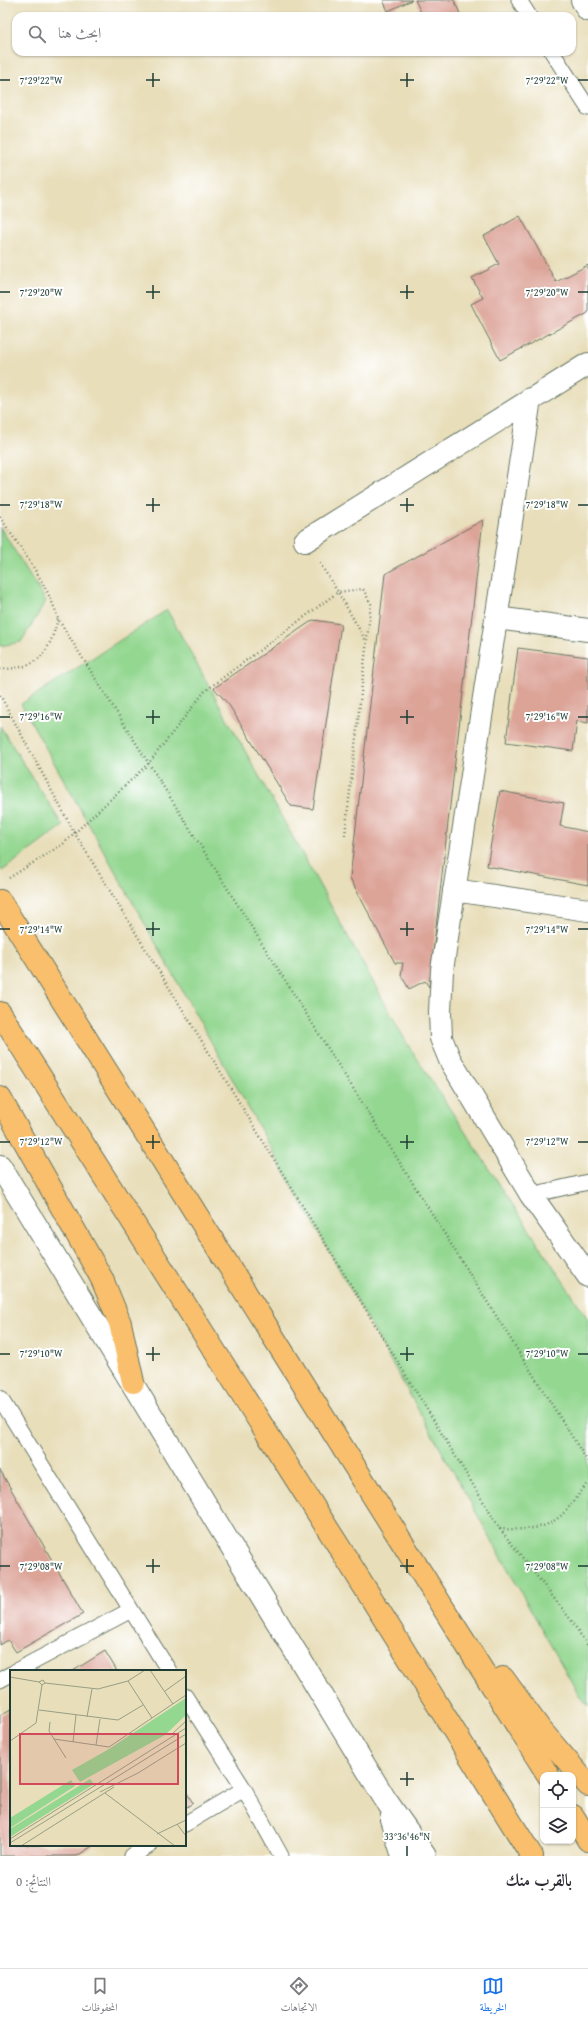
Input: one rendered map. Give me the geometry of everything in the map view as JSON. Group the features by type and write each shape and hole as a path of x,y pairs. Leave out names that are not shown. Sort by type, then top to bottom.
{"highway":[{"path":"0,901 398,1533 546,1772"},
{"path":"0,1013 350,1564 532,1856"},
{"path":"0,1098 102,1279 120,1323 133,1382"},
{"path":"398,1533 540,1729 588,1785"},
{"path":"576,1821 588,1840"}],"street":[{"path":"582,0 588,10"},
{"path":"305,541 588,364"},
{"path":"530,399 442,970 440,1012 441,1038 450,1060 531,1195 588,1276"},
{"path":"497,618 588,630"},
{"path":"454,890 588,910"},
{"path":"0,1166 133,1382 385,1799 424,1856"},
{"path":"385,1799 403,1856"},
{"path":"385,1799 411,1856"}],"lane":[{"path":"519,0 526,12"},
{"path":"555,56 588,108"},
{"path":"531,1195 588,1182"},
{"path":"0,1398 4,1415 168,1670"},
{"path":"18,1670 131,1610"},
{"path":"0,1680 10,1675"},
{"path":"186,1698 244,1789 281,1856"},
{"path":"186,1823 244,1789"},
{"path":"132,1856 148,1846"}],"path":[{"path":"0,517 45,588 54,606 58,619 148,764 588,1462"},
{"path":"305,541 338,592 366,641"},
{"path":"6,880 63,844 148,764 205,691 338,592 363,589 371,604 345,835"},
{"path":"0,668 20,668 39,659 49,647 58,619"},
{"path":"0,695 74,832 500,1529 571,1620 588,1646"},
{"path":"500,1529 528,1530 556,1522 571,1506 588,1482"}],"green space":[{"path":"0,527 46,601 21,642 0,646"},
{"path":"167,610 408,1045 588,1319 588,1706 580,1697 21,704"},
{"path":"0,726 63,826 2,871 0,867"}],"building":[{"path":"383,0 412,0 388,11"},
{"path":"415,0 454,0 459,12 421,12"},
{"path":"520,216 556,282 588,265 588,313 500,360 471,304 483,298 472,278 499,264 484,236"},
{"path":"483,520 429,987 425,981 409,989 401,975 403,963 395,963 350,878 385,574"},
{"path":"313,620 341,624 313,809 291,806 229,705 214,688"},
{"path":"518,648 588,657 588,723 577,721 573,751 506,742"},
{"path":"500,791 564,803 560,826 588,832 588,885 487,866"},
{"path":"0,1470 83,1614 16,1652 8,1640 0,1645"},
{"path":"105,1651 116,1670 75,1670"},
{"path":"10,1710 10,1846 92,1846 77,1856 0,1856 0,1715"},
{"path":"186,1792 193,1803 186,1807"}]}
